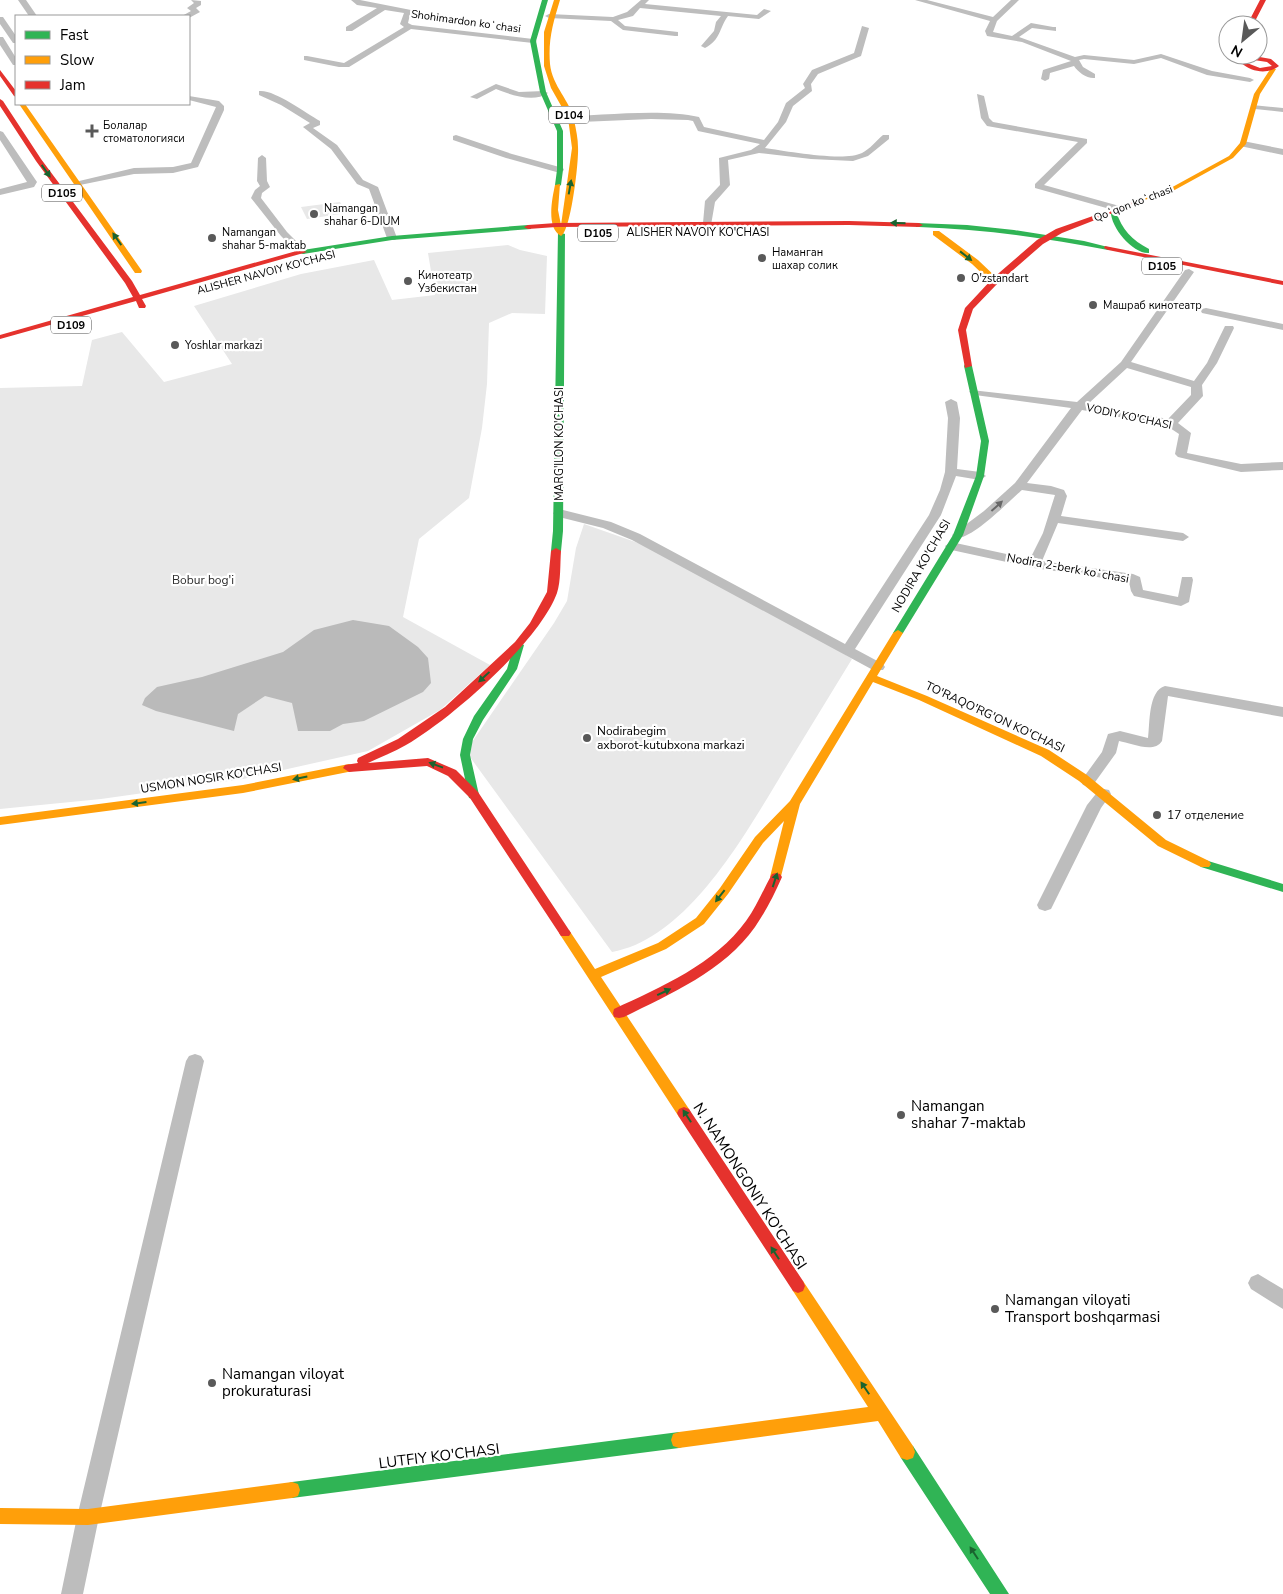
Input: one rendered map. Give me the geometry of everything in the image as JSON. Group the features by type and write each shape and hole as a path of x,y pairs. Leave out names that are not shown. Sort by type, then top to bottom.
{"main road":[{"name":"D104","path":"545,0 533,41 544,93 560,131 560,170 554,208 561,228"},
{"name":"D104","path":"557,0 549,16 546,66 554,87 571,119 575,160 561,228"},
{"path":"1255,15 1263,0"},
{"path":"1257,94 1250,86 1250,80 1261,65"},
{"path":"1244,144 1257,94 1262,90 1265,65"},
{"path":"0,72 15,94"},
{"name":"D105","path":"23,105 153,289 179,286 302,252 336,249 392,238 561,228 708,223 969,226 1051,236 1283,284"},
{"name":"D105","path":"1,106 86,228 135,294"},
{"name":"Qoʻqon koʻchasi","path":"1051,236 1169,191 1231,157 1244,144"},
{"path":"1116,210 1116,225 1123,238 1158,258"},
{"name":"ALISHER NAVOIY KO'CHASI","path":"135,294 293,263 336,249 390,247 561,228 687,232 936,233 1001,237 1040,242 1283,291"},
{"name":"MARG'ILON KO'CHASI","path":"519,644 534,624 552,592 558,544 561,228"},
{"path":"936,233 975,262 995,281"},
{"name":"NODIRA KO'CHASI","path":"593,974 662,946 700,921 724,891 759,840 794,804 958,535 980,476 985,441 962,330 969,308 995,281 1040,242 1051,236"},
{"name":"D109","path":"0,337 115,305 135,294"},
{"name":"D109","path":"0,344 135,294"},
{"path":"347,768 402,742 448,710 519,644"},
{"path":"474,795 465,756 468,739 476,722 512,669 519,644"},
{"name":"TO'RAQO'RG'ON KO'CHASI","path":"875,672 896,686 1014,738 1055,759 1088,781 1163,844 1197,860 1239,876 1283,888"},
{"path":"448,710 446,720 453,728 476,722"},
{"name":"USMON NOSIR KO'CHASI","path":"0,821 243,789 347,768 410,762 436,764 452,774 474,795"},
{"name":"N. NAMONGONIY KO'CHASI","path":"474,795 1000,1594"},
{"name":"NODIRA KO'CHASI","path":"619,1013 673,988 707,967 737,943 751,928 773,885 794,804"},
{"name":"LUTFIY KO'CHASI","path":"0,1516 88,1517 882,1413"}],"street":[{"path":"22,0 33,15"},
{"path":"188,15 196,12 191,8 198,3 195,0"},
{"name":"Shohimardon koʻchasi","path":"355,0 360,3 383,8 405,7 408,12 404,24 410,27 533,41"},
{"path":"549,16 613,19 625,16 645,0"},
{"path":"920,0 994,20"},
{"path":"1015,0 994,20 989,31 990,34 1013,38 1075,61 1080,69 1092,76"},
{"path":"639,6 759,17 767,11"},
{"path":"349,29 383,8"},
{"path":"705,46 718,32 720,22 726,14"},
{"path":"613,19 623,28 675,34"},
{"path":"3,22 15,40"},
{"path":"1013,38 1031,25 1053,29"},
{"path":"307,58 346,65 410,27"},
{"path":"758,150 766,143 786,117 790,110 789,105 809,88 807,84 814,74 858,54 865,28"},
{"path":"0,40 14,55"},
{"path":"0,58 14,55"},
{"path":"1045,79 1046,72 1084,57 1134,62 1161,56 1210,72 1250,80"},
{"path":"474,97 496,86 518,94 544,93"},
{"path":"262,93 284,103 317,123 307,127 334,147 360,182 373,187 392,238"},
{"path":"980,96 986,118 990,124 1084,141 1038,186 1116,210"},
{"path":"78,184 134,171 174,170 194,165 220,110 220,106 216,103 190,98"},
{"path":"1255,107 1283,110"},
{"path":"556,120 651,116 688,117 696,119 701,129 766,143"},
{"path":"0,134 4,147 32,182 31,185 0,192"},
{"path":"708,223 710,201 725,185 723,158 758,150 806,156 858,157 866,154 886,137"},
{"path":"456,138 560,170"},
{"path":"4,147 27,143"},
{"path":"1244,144 1283,152"},
{"path":"262,158 262,181 265,187 258,192 256,198 284,234 302,252"},
{"path":"958,535 988,514 1019,486 1067,419 1125,364 1189,272"},
{"path":"1206,311 1283,327"},
{"path":"1171,423 1197,396 1197,385 1212,363 1228,328"},
{"path":"1125,364 1197,385"},
{"name":"VODIY KO'CHASI","path":"975,392 1081,406 1171,423 1185,433 1182,455 1241,468 1283,466"},
{"path":"848,650 935,515 951,472 954,418 951,402"},
{"path":"951,472 980,476"},
{"path":"1019,486 1060,493 1050,533 1034,564"},
{"path":"559,514 607,525 636,536 848,650 875,672"},
{"path":"1054,518 1183,537"},
{"name":"Nodira 2-berk koʻchasi","path":"951,546 1034,564 1128,577 1135,580 1139,593 1181,602 1184,599 1187,580"},
{"path":"1088,781 1109,752 1113,737 1120,736 1150,743 1155,742 1161,695 1165,691 1283,712"},
{"path":"1045,905 1095,805 1104,794"},
{"path":"72,1594 88,1517 195,1061"},
{"path":"1258,1283 1283,1300"}],"green space":[{"path":"340,202 347,213 307,219 301,207"},
{"name":"Bobur bog'i","path":"508,245 520,250 547,256 545,314 512,313 489,323 487,384 482,428 469,498 419,539 403,617 490,665 440,710 368,751 243,779 101,799 0,809 0,388 82,386 92,340 122,332 164,382 232,364 194,306 301,274 374,260 392,300 435,295 428,253"},
{"path":"584,524 644,545 822,640 852,659 751,824 712,880 690,905 666,927 640,943 612,952 470,757 472,742 554,623 567,601 576,548"}],"shaded area":[{"path":"353,620 389,626 418,647 428,658 431,683 423,692 364,721 343,724 330,731 298,731 292,703 265,696 238,714 234,731 156,711 142,705 145,698 157,687 202,677 283,652 314,630"}],"traffic: fast":[{"path":"545,0 533,41 543,92 560,131 558,185"},
{"path":"1113,211 1124,235 1146,251"},
{"path":"919,225 967,227 1014,232 1108,248"},
{"path":"303,252 392,238 528,227"},
{"path":"556,551 558,531 561,234"},
{"path":"898,633 958,535 980,476 985,441 968,366"},
{"path":"473,795 465,755 468,739 478,719 512,669 519,645"},
{"path":"1205,864 1283,888"},
{"path":"292,1490 679,1440"},
{"path":"907,1452 1000,1594"}],"traffic: slow":[{"path":"557,0 547,32 547,66 554,88 571,118 575,148 566,221 561,234 555,216 558,185"},
{"path":"1143,200 1169,191 1231,157 1243,144 1257,94 1273,69"},
{"path":"23,105 138,271"},
{"path":"936,233 975,262 995,281"},
{"path":"794,804 898,633"},
{"path":"872,678 923,698 1045,753 1083,778 1162,843 1205,864"},
{"path":"0,821 243,789 349,768"},
{"path":"593,975 662,946 700,921 724,891 759,840 794,804 776,877"},
{"path":"565,933 684,1113"},
{"path":"798,1286 907,1452"},
{"path":"679,1440 882,1413"},
{"path":"0,1516 88,1517 292,1490"}],"traffic: jam":[{"path":"1255,15 1263,0"},
{"path":"1254,58 1269,60 1276,66 1260,70 1244,63 1246,60 1254,58"},
{"path":"0,72 15,94"},
{"path":"0,101 38,160 129,283 142,306"},
{"path":"968,366 962,330 969,308 995,281 1040,242 1059,231 1143,200"},
{"path":"528,227 556,225 849,223 919,225"},
{"path":"1108,248 1283,283"},
{"path":"0,337 303,252"},
{"path":"362,761 402,742 449,710 519,644 534,624 552,592 556,551"},
{"path":"349,768 428,762 452,773 474,795 565,933"},
{"path":"619,1013 691,976 732,945 750,925 764,903 776,877"},
{"path":"684,1113 798,1286"}],"place":[{"name":"Болалар стоматологияси","path":"92,131"},
{"name":"Namangan shahar 6-DIUM","path":"314,214"},
{"name":"Namangan shahar 5-maktab","path":"212,238"},
{"name":"Наманган шахар солик","path":"762,258"},
{"name":"O'zstandart","path":"961,278"},
{"name":"Кинотеатр Узбекистан","path":"408,281"},
{"name":"Машраб кинотеатр","path":"1093,305"},
{"name":"Yoshlar markazi","path":"175,345"},
{"name":"Nodirabegim axborot-kutubxona markazi","path":"587,738"},
{"name":"17 отделение","path":"1157,815"},
{"name":"Namangan shahar 7-maktab","path":"901,1115"},
{"name":"Namangan viloyati Transport boshqarmasi","path":"995,1309"},
{"name":"Namangan viloyat prokuraturasi","path":"212,1383"}]}
